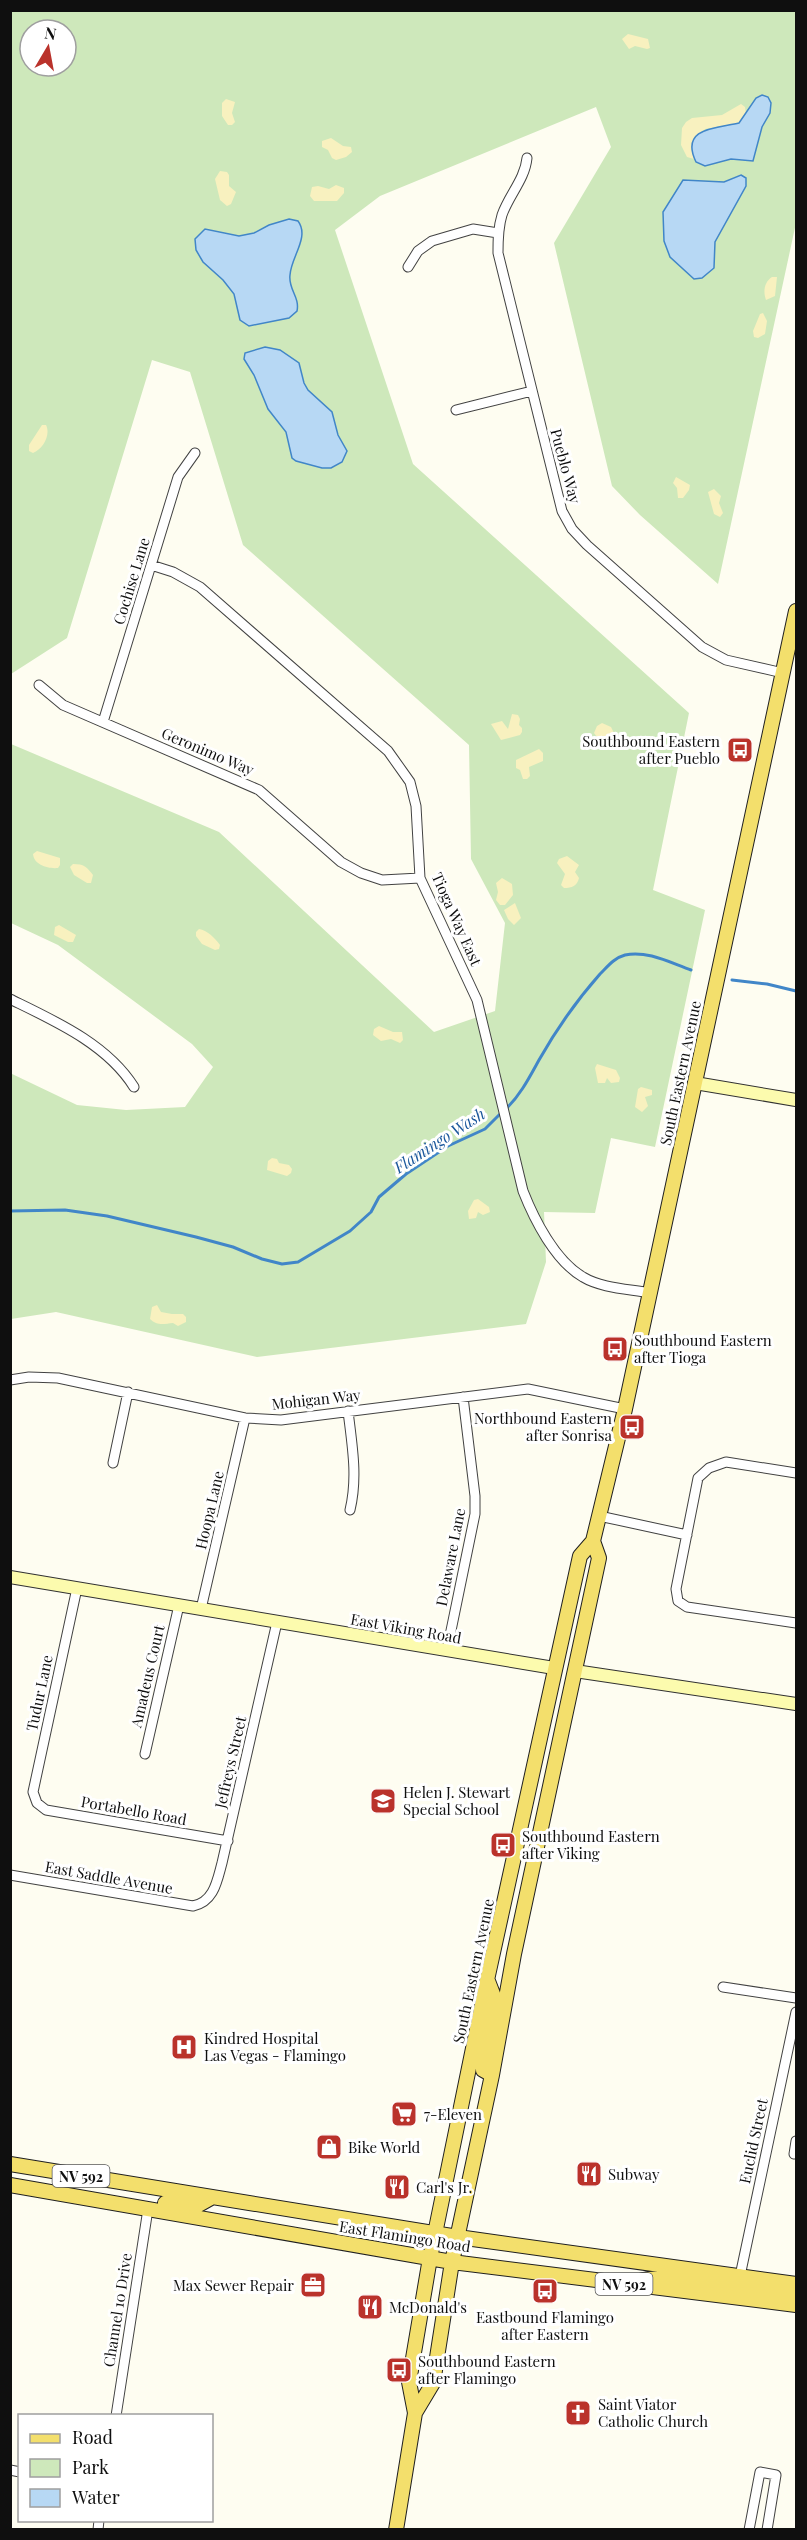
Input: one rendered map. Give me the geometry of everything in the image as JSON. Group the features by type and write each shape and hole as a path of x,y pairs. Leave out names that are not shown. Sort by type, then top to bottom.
{"main road":[{"name":"South Eastern Avenue","path":"416,2413 409,2382 430,2258 481,2008 580,1556 593,1541 625,1409 783,673 793,647 796,611"},
{"name":"South Eastern Avenue","path":"396,2529 416,2413 433,2383 452,2262 492,2075 518,1932 599,1558 593,1541"},
{"path":"487,1980 493,1994 491,2027 496,2052"},
{"path":"481,2008 485,2034 483,2070 492,2075"},
{"name":"East Flamingo Road","path":"10,2164 458,2237 796,2284"},
{"name":"East Flamingo Road","path":"10,2185 452,2262 796,2305"},
{"path":"75,2196 106,2194 135,2198 152,2187"},
{"path":"148,2209 159,2202 195,2207 211,2198"},
{"path":"631,2285 642,2278 650,2277 719,2284 732,2281 740,2276"},
{"path":"721,2296 734,2290 751,2289 796,2295"}],"street":[{"name":"Pueblo Way","path":"527,158 526,167 502,214 498,233 498,253 562,511 572,529 702,647 726,660 783,673"},
{"path":"408,267 418,251 432,241 473,228 498,233"},
{"path":"456,410 532,391"},
{"name":"Cochise Lane","path":"104,722 178,477 195,453"},
{"name":"Tioga Way East","path":"151,565 173,572 200,587 398,762 410,782 416,806 420,878 477,1000 523,1191 533,1218 563,1260 582,1277 650,1293"},
{"name":"Geronimo Way","path":"39,685 63,705 259,790 341,862 361,873 382,880 420,878"},
{"path":"10,999 63,1024 123,1071 134,1087"},
{"path":"695,1083 796,1100"},
{"name":"Mohigan Way","path":"10,1380 29,1377 58,1378 245,1419 281,1420 528,1389 625,1409"},
{"path":"113,1463 128,1392"},
{"name":"Delaware Lane","path":"447,1650 475,1514 476,1496 463,1397"},
{"path":"348,1411 355,1470 355,1491 350,1510"},
{"name":"Hoopa Lane","path":"201,1609 245,1419"},
{"path":"796,1473 726,1462 709,1468 698,1478 676,1589 678,1601 687,1607 796,1623"},
{"path":"599,1516 687,1535"},
{"name":"East Viking Road","path":"10,1577 554,1668 796,1704"},
{"name":"Tudur Lane","path":"37,1803 33,1792 77,1588"},
{"name":"Amadeus Court","path":"145,1754 179,1605"},
{"name":"Jeffreys Street","path":"203,1904 215,1890 228,1841 277,1622"},
{"name":"Portabello Road","path":"37,1803 46,1810 228,1841"},
{"name":"East Saddle Avenue","path":"10,1875 193,1906 203,1904"},
{"path":"723,1987 796,1998"},
{"name":"Euclid Street","path":"740,2276 796,2012"},
{"path":"796,2141 794,2154 796,2154"},
{"name":"Channel 10 Drive","path":"116,2414 148,2209"},
{"path":"749,2529 760,2472 776,2475 767,2529"}],"green space":[{"path":"11,11 796,11 796,223 718,584 640,515 612,486 554,243 611,147 596,107 380,196 335,230 413,464 689,713 653,890 705,910 655,1147 611,1138 595,1213 544,1212 546,1262 526,1324 257,1357 56,1312 11,1319 10,1073 77,1105 126,1110 185,1107 213,1067 192,1044 58,945 11,923 11,744 219,832 434,1032 495,1011 505,923 471,859 469,745 243,545 190,372 152,360 67,638 11,674"}],"sand":[{"path":"628,34 648,39 650,48 635,46 629,49 622,39"},
{"path":"226,99 235,102 232,113 235,122 232,125 228,125 222,116 222,103"},
{"path":"741,104 745,107 746,114 739,123 705,129 694,140 694,159 687,157 681,145 682,128 686,122 692,118 722,115"},
{"path":"331,138 343,146 351,147 352,152 336,160 332,158 328,150 322,147 322,141"},
{"path":"220,171 227,172 229,186 236,192 231,204 227,206 220,200 215,179"},
{"path":"336,185 344,188 344,193 337,201 314,201 310,196 312,187 329,189"},
{"path":"772,277 777,277 775,296 766,300 765,287"},
{"path":"763,313 767,321 765,334 758,338 754,337 753,331 760,314"},
{"path":"42,425 46,425 47,437 40,448 33,453 29,451 29,445"},
{"path":"676,477 690,485 683,498 678,498 677,488 673,483"},
{"path":"714,489 721,496 719,503 723,513 720,517 714,514 708,492"},
{"path":"512,714 518,715 522,732 520,735 501,740 491,724 502,721 508,729"},
{"path":"602,723 611,727 617,739 615,741 605,736 597,737 594,733 597,726"},
{"path":"539,749 543,753 543,761 529,767 530,776 523,779 520,770 516,768 516,760"},
{"path":"37,851 60,858 58,868 39,864 33,854"},
{"path":"567,856 579,865 575,872 579,878 574,886 564,888 561,885 565,874 557,863 559,859"},
{"path":"73,864 83,865 89,870 93,875 91,883 74,875 70,867"},
{"path":"502,878 512,884 513,895 505,905 500,905 496,900 498,892 496,883"},
{"path":"515,903 521,918 514,925 504,910"},
{"path":"59,925 76,935 73,942 54,935 55,927"},
{"path":"199,929 213,937 220,945 219,949 215,950 202,944 196,936"},
{"path":"379,1026 393,1032 402,1032 403,1040 400,1043 391,1039 381,1041 373,1035 374,1029"},
{"path":"597,1064 616,1070 620,1078 619,1082 611,1083 607,1078 605,1083 598,1083 595,1068"},
{"path":"641,1087 652,1090 652,1095 645,1097 648,1106 642,1112 635,1107 638,1089"},
{"path":"272,1158 277,1159 279,1163 289,1165 292,1169 291,1173 287,1176 267,1170 268,1161"},
{"path":"478,1199 489,1207 490,1212 483,1215 478,1212 476,1218 469,1219 468,1211 474,1200"},
{"path":"157,1305 161,1312 183,1314 186,1322 178,1326 173,1323 155,1323 150,1319 152,1307"}],"water":[{"path":"762,95 768,97 771,103 770,113 762,127 753,161 731,159 705,166 696,162 692,150 697,136 712,128 739,123 756,98"},
{"path":"741,175 746,178 746,186 715,242 714,268 702,278 694,279 670,257 664,241 663,212 683,180 724,182"},
{"path":"289,219 298,221 302,234 290,275 297,301 297,311 289,318 249,326 240,320 234,294 223,280 203,262 196,250 195,239 205,229 239,236 254,233 269,225"},
{"path":"265,347 280,350 299,363 308,390 332,412 338,435 347,451 342,462 331,468 322,468 292,458 286,432 268,409 254,375 244,359 245,353"}],"waterway":[{"name":"Flamingo Wash","path":"506,1109 520,1092 552,1038 575,1005 614,960 625,955 642,954 691,970"},
{"name":"Flamingo Wash","path":"732,980 767,984 796,991"},
{"name":"Flamingo Wash","path":"10,1211 65,1210 107,1216 233,1247 262,1259 282,1264 298,1262 350,1231 371,1212 379,1197 406,1174 448,1146 485,1129 501,1113"}],"place":[{"name":"Southbound Eastern after Pueblo","path":"740,750"},
{"name":"Southbound Eastern after Tioga","path":"615,1349"},
{"name":"Northbound Eastern after Sonrisa","path":"632,1427"},
{"name":"Helen J. Stewart Special School","path":"383,1801"},
{"name":"Southbound Eastern after Viking","path":"503,1845"},
{"name":"Kindred Hospital Las Vegas - Flamingo","path":"184,2047"},
{"name":"7-Eleven","path":"404,2114"},
{"name":"Bike World","path":"329,2147"},
{"name":"Subway","path":"589,2174"},
{"name":"Carl's Jr.","path":"397,2187"},
{"name":"Max Sewer Repair","path":"313,2285"},
{"name":"Eastbound Flamingo after Eastern","path":"545,2291"},
{"name":"McDonald's","path":"370,2307"},
{"name":"Southbound Eastern after Flamingo","path":"399,2370"},
{"name":"Saint Viator Catholic Church","path":"578,2413"}]}
